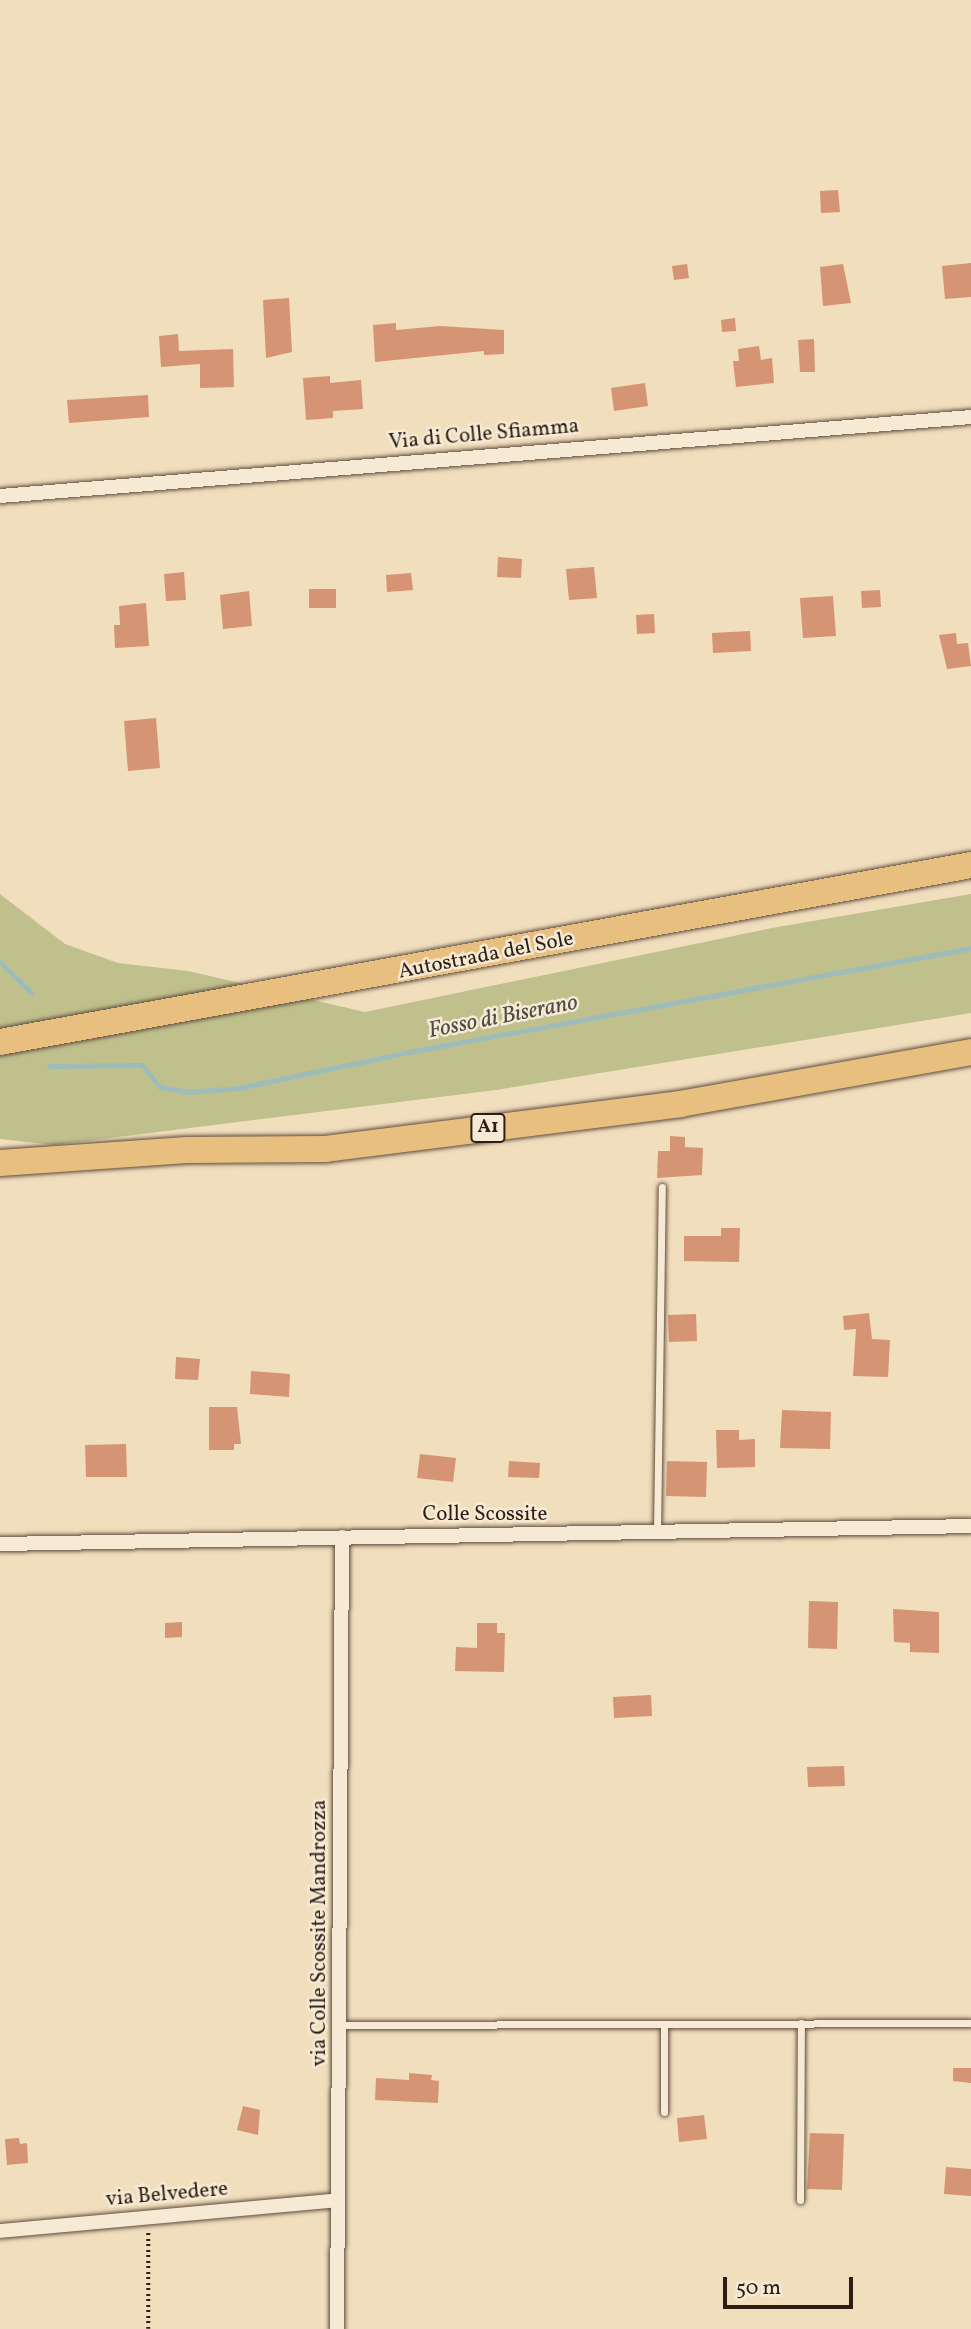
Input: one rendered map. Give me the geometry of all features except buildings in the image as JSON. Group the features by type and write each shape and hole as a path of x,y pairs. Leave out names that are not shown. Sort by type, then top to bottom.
{"highway":[{"name":"Autostrada del Sole","path":"0,1042 971,865"},
{"name":"A1","path":"0,1163 187,1150 325,1149 680,1104 971,1052"}],"street":[{"name":"Via di Colle Sfiamma","path":"0,496 971,417"},
{"name":"Colle Scossite","path":"0,1544 342,1537 657,1535 971,1526"},
{"name":"via Colle Scossite Mandrozza","path":"337,2329 342,1537"},
{"name":"via Belvedere","path":"0,2231 338,2200"}],"lane":[{"path":"657,1535 663,1187"},
{"path":"800,2200 801,2023"},
{"path":"341,2025 971,2023"},
{"path":"664,2024 664,2112"}],"path":[{"path":"148,2217 148,2329"}],"green space":[{"path":"0,894 65,944 118,963 188,971 365,1012 772,928 971,894 971,1013 496,1090 54,1145 0,1139"}],"waterway":[{"name":"Fosso di Biserano","path":"49,1066 142,1065 160,1087 189,1092 239,1088 403,1053 971,948"},
{"name":"Fosso di Biserano","path":"0,962 31,992"}]}
